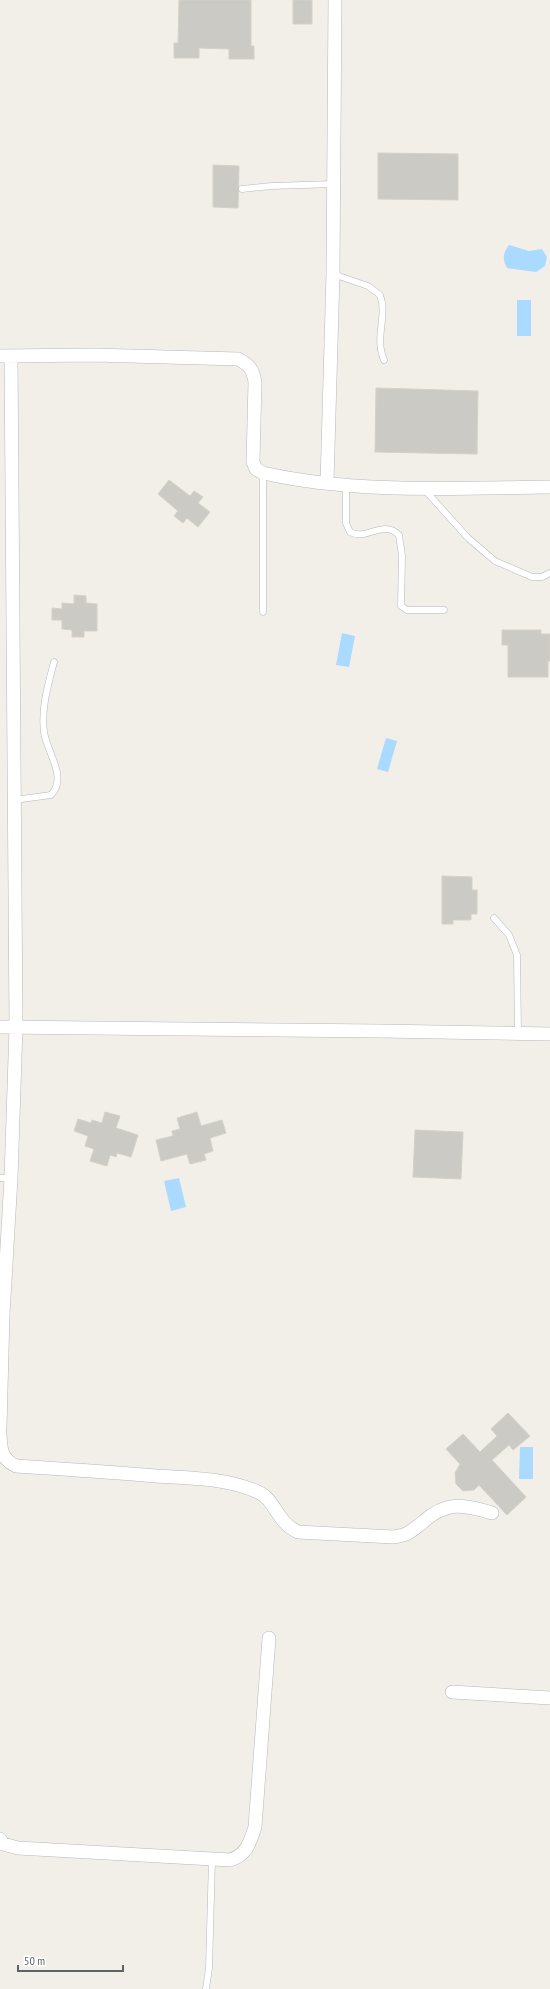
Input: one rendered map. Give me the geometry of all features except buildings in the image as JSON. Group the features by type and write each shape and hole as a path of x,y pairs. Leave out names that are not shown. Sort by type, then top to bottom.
{"street":[{"path":"327,483 333,274 335,0"},
{"path":"0,1427 1,1315 6,1178 16,1027 14,800 6,356 94,355 238,359 249,364 254,372 256,382 253,462 256,469 263,474 346,485 424,489 550,487"},
{"path":"0,1027 550,1034"},
{"path":"0,1433 3,1456 8,1462 16,1466 216,1480 260,1492 267,1498 279,1518 292,1530 298,1532 393,1537 408,1534 430,1516 445,1507 464,1506 492,1513"},
{"path":"0,1839 3,1844 18,1848 230,1860 238,1858 244,1853 249,1844 255,1827 269,1638"},
{"path":"452,1692 550,1698"}],"lane":[{"path":"242,189 272,186 334,184"},
{"path":"333,274 368,286 380,295 382,310 379,340 380,352 384,360"},
{"path":"263,474 263,612"},
{"path":"346,485 346,523 350,532 360,534 386,528 393,530 399,535 402,556 401,606 407,610 444,610"},
{"path":"424,489 468,538 495,562 532,577 542,577 550,573"},
{"path":"14,800 43,797 51,795 56,790 58,782 57,772 44,733 45,694 54,662"},
{"path":"494,918 509,935 517,955 518,1034"},
{"path":"206,1989 209,1968 212,1859"}],"water":[{"path":"509,245 529,251 542,249 547,257 545,266 536,272 507,268 504,262 504,256"},
{"path":"517,300 531,300 531,336 517,336"},
{"path":"342,633 355,636 349,667 336,665"},
{"path":"386,738 397,741 388,772 377,769"},
{"path":"179,1178 186,1207 171,1211 164,1181"},
{"path":"520,1447 533,1447 533,1479 519,1479"}]}
